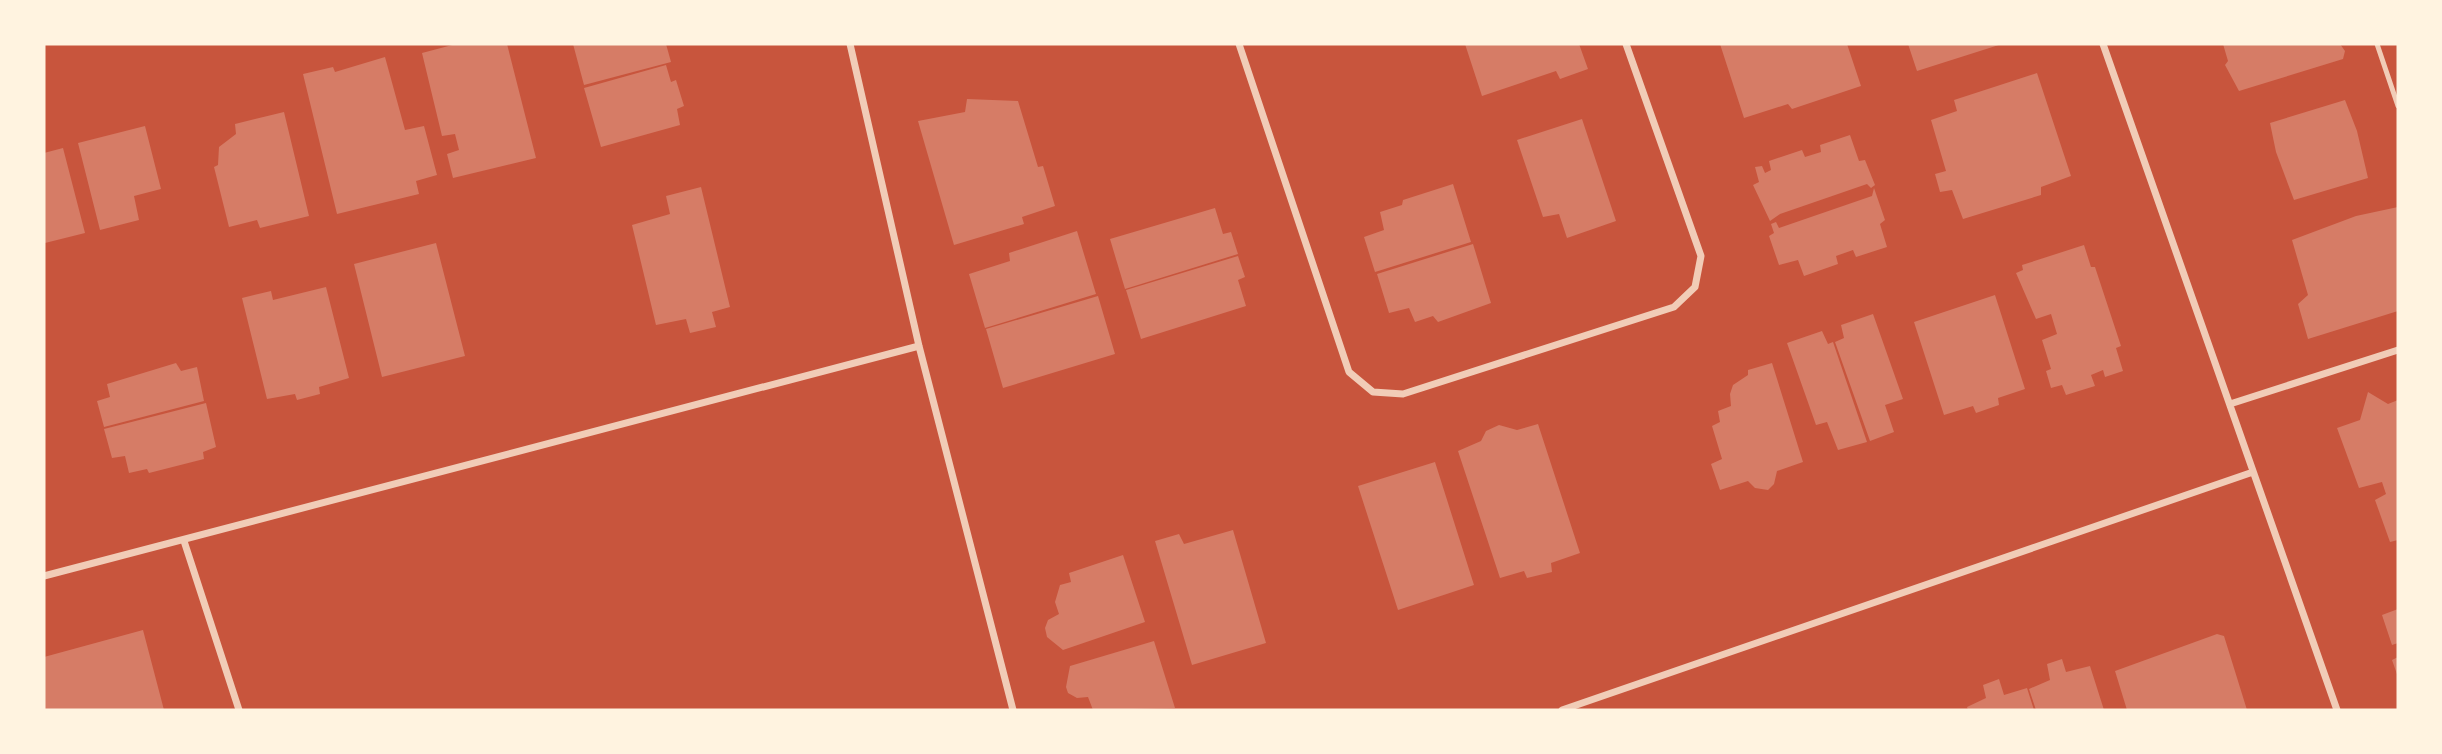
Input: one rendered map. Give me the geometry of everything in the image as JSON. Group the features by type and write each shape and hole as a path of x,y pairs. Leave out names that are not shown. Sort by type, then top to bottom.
{"street":[{"path":"850,44 919,345 1013,710"},
{"path":"1239,44 1349,372 1373,392 1403,394 1674,307 1695,287 1701,256 1626,44"},
{"path":"2103,44 2337,710"},
{"path":"44,576 919,345"},
{"path":"2230,404 2398,350"},
{"path":"1562,710 2253,472"},
{"path":"184,541 239,710"}],"lane":[{"path":"2377,44 2398,106"}],"building":[{"path":"456,44 507,44 536,158 453,178 447,154 459,150 455,134 442,136 422,53"},
{"path":"573,44 666,44 671,62 584,85"},
{"path":"1465,44 1579,44 1588,69 1560,79 1556,71 1482,96"},
{"path":"1720,44 1847,44 1861,86 1792,109 1788,104 1744,118"},
{"path":"1908,44 2002,44 1917,71"},
{"path":"2223,44 2340,44 2345,51 2343,59 2239,91 2225,65 2228,61"},
{"path":"385,57 405,130 424,126 437,175 416,181 419,194 337,214 303,74 333,67 335,72"},
{"path":"666,65 671,82 676,80 684,106 677,109 680,125 601,147 584,88"},
{"path":"2037,73 2071,176 2041,187 2041,195 1963,219 1952,190 1940,192 1935,174 1946,171 1931,120 1957,111 1954,100"},
{"path":"967,99 1018,101 1038,167 1043,166 1055,206 1022,217 1024,224 954,245 918,121 965,112"},
{"path":"2345,100 2357,131 2368,178 2294,200 2276,152 2270,123"},
{"path":"284,112 309,216 260,228 257,220 229,227 214,167 218,165 219,147 236,134 235,124"},
{"path":"1582,119 1616,221 1567,238 1559,214 1543,217 1517,140"},
{"path":"145,126 161,189 134,196 139,220 100,230 78,143"},
{"path":"1850,135 1859,161 1865,160 1875,185 1871,188 1867,184 1780,214 1770,221 1753,185 1759,182 1755,167 1762,166 1765,173 1771,170 1769,161 1802,150 1805,157 1821,152 1820,145"},
{"path":"63,148 85,233 45,243 44,153"},
{"path":"1453,184 1471,242 1375,272 1364,237 1384,230 1380,212 1402,205 1403,200"},
{"path":"701,187 730,307 712,312 716,327 690,333 686,319 656,325 632,225 670,214 666,196"},
{"path":"1874,188 1885,220 1880,224 1887,247 1856,257 1853,250 1836,256 1838,264 1804,276 1798,260 1779,265 1769,236 1774,233 1771,224 1776,222 1779,228 1872,196"},
{"path":"2398,207 2398,311 2308,339 2298,304 2308,295 2292,240 2356,216"},
{"path":"1215,208 1223,234 1231,232 1238,254 1125,289 1110,239"},
{"path":"1077,231 1096,294 985,328 969,274 1010,261 1009,253"},
{"path":"436,243 465,356 382,377 354,264"},
{"path":"1473,244 1491,303 1438,322 1433,316 1415,322 1409,308 1389,313 1377,274"},
{"path":"2084,245 2091,267 2095,267 2121,346 2116,348 2123,371 2105,377 2103,370 2091,375 2095,386 2066,395 2062,385 2051,388 2046,371 2051,369 2042,340 2057,334 2051,314 2036,319 2016,273 2023,270 2022,265"},
{"path":"1238,256 1245,277 1238,280 1246,306 1141,339 1126,290"},
{"path":"326,287 349,378 319,387 320,394 297,400 295,394 267,399 242,298 271,291 273,300"},
{"path":"1995,295 2025,389 1998,398 1999,405 1976,413 1973,406 1944,415 1914,322"},
{"path":"1098,296 1115,354 1003,388 986,329"},
{"path":"1873,314 1903,399 1885,405 1894,432 1870,441 1835,342 1844,338 1841,325"},
{"path":"1822,331 1828,344 1833,342 1867,442 1838,450 1827,422 1816,425 1787,343"},
{"path":"176,363 181,371 197,367 204,401 104,427 97,401 110,397 107,384"},
{"path":"1772,363 1803,462 1777,471 1774,484 1768,490 1755,488 1748,481 1720,490 1711,464 1722,459 1712,426 1720,422 1718,411 1731,406 1730,394 1733,385 1748,375 1748,370"},
{"path":"2368,392 2388,404 2398,400 2398,540 2390,542 2375,500 2386,494 2382,482 2359,488 2337,428 2360,420"},
{"path":"206,403 216,447 203,452 204,459 149,473 147,469 129,473 125,456 112,458 104,429"},
{"path":"1538,424 1580,553 1551,563 1552,572 1527,578 1524,571 1500,578 1458,451 1481,441 1486,431 1499,425 1517,430"},
{"path":"1435,462 1474,585 1398,610 1358,486"},
{"path":"1233,530 1266,643 1192,665 1155,541 1179,534 1184,544"},
{"path":"1123,555 1145,622 1063,650 1047,637 1045,628 1048,620 1059,614 1055,602 1060,585 1071,582 1069,573"},
{"path":"2398,609 2398,643 2392,645 2382,615"},
{"path":"143,630 164,710 44,710 44,657"},
{"path":"2217,634 2224,636 2247,710 2127,710 2115,671"},
{"path":"1154,641 1175,708 1093,710 1088,697 1077,698 1068,693 1066,687 1070,666"},
{"path":"2398,657 2398,677 2392,660"},
{"path":"2062,659 2066,672 2090,666 2104,710 2036,710 2029,689 2050,680 2047,664"},
{"path":"1999,679 2004,695 2027,688 2034,710 1968,710 1967,707 1986,698 1983,685"}]}
